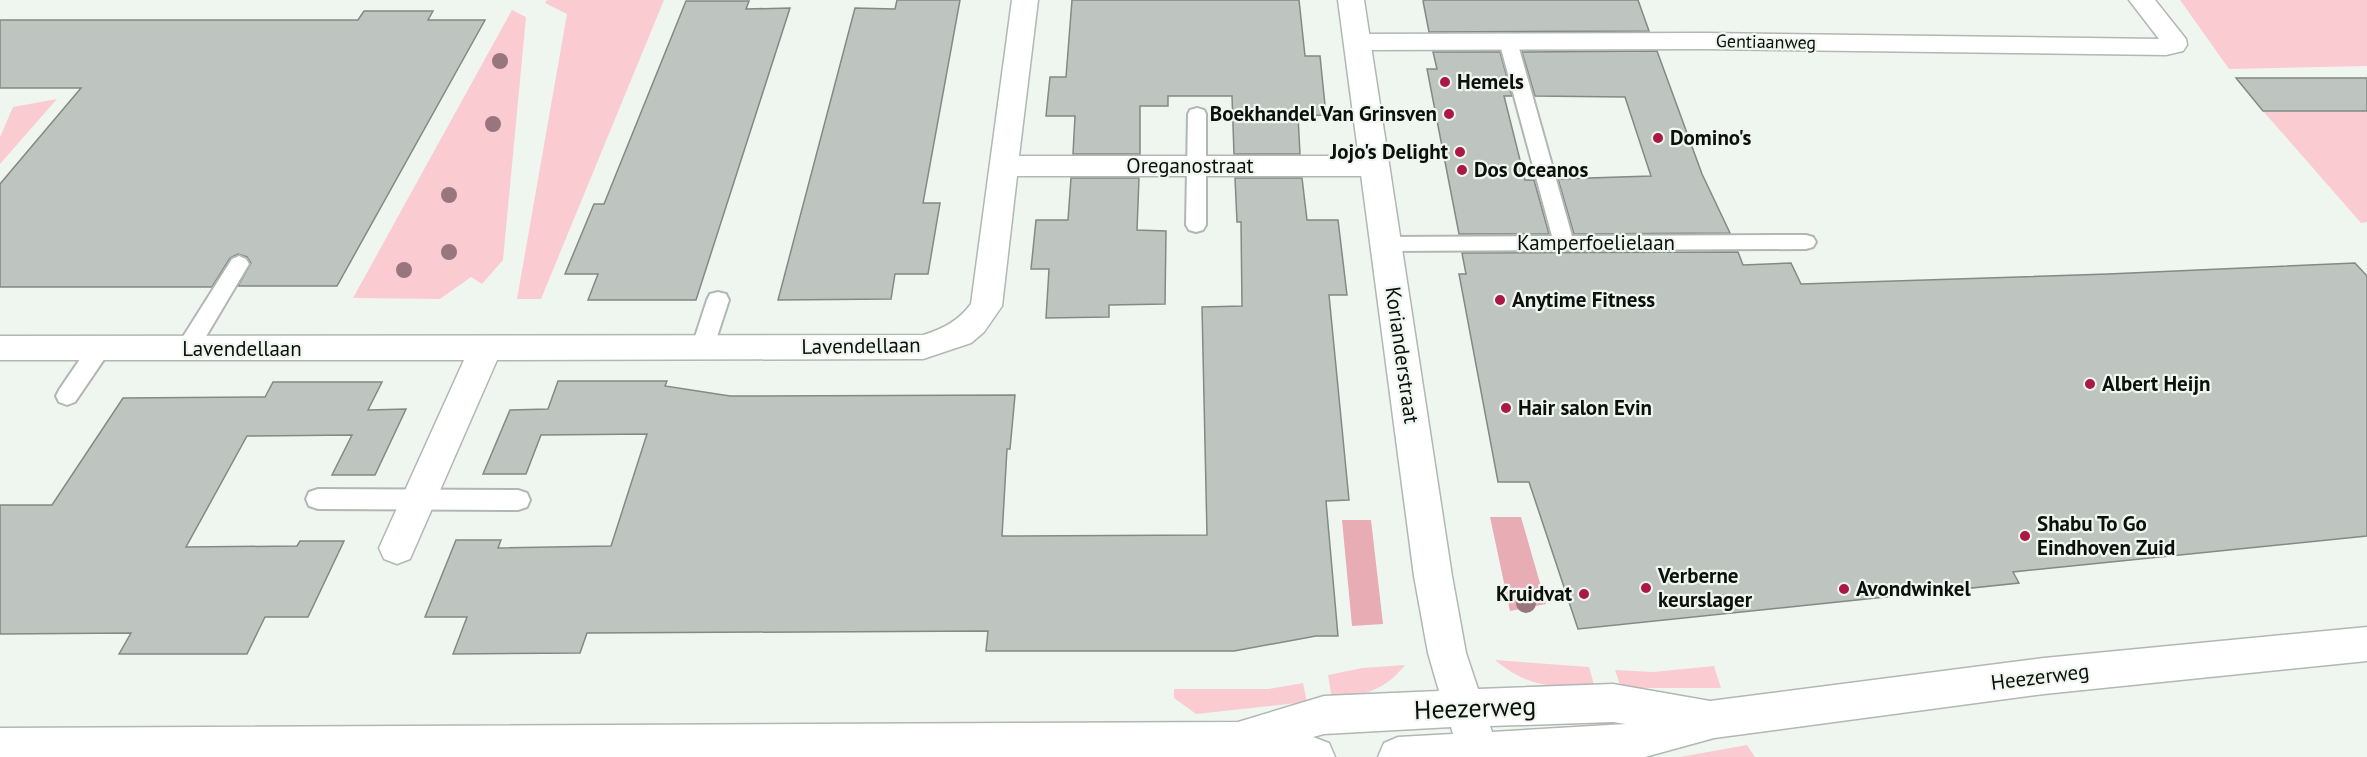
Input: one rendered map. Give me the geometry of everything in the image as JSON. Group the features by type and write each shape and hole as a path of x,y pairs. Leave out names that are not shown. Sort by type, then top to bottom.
{"street":[{"name":"Lavendellaan","path":"0,348 923,347 954,339 974,324 986,306 1025,0"},
{"name":"Korianderstraat","path":"1352,0 1433,576 1447,653 1479,755"},
{"name":"Gentiaanweg","path":"1357,42 1696,41 2166,48 2174,45 2173,39 2142,0"},
{"name":"Oreganostraat","path":"1005,166 1375,166"},
{"path":"397,548 485,349"},
{"name":"Heezerweg","path":"1398,757 1479,755 1626,744 1714,718 2044,676 2367,644"},
{"name":"Heezerweg","path":"1238,741 1324,715 1463,708 1613,703 1714,718"},
{"name":"Heezerweg","path":"0,747 331,751 1238,741 1315,757"}],"lane":[{"path":"1508,41 1564,243"},
{"path":"1196,225 1197,114"},
{"name":"Kamperfoelielaan","path":"1386,244 1806,242"},
{"path":"187,349 239,264"},
{"path":"702,349 718,300"},
{"path":"68,396 99,348"},
{"path":"318,499 518,500"}],"shaded area":[{"path":"547,0 664,0 541,299 517,299 567,14 545,3"},
{"path":"2180,0 2367,0 2367,66 2229,69"},
{"path":"512,10 526,17 503,260 482,284 471,277 440,299 353,298"},
{"path":"57,99 0,164 0,137 13,107"},
{"path":"2263,111 2367,111 2367,222 2361,223"},
{"path":"1490,517 1521,517 1546,604 1510,611"},
{"path":"1342,520 1371,520 1383,624 1352,626"},
{"path":"1495,660 1589,667 1595,688 1554,686 1530,681"},
{"path":"1405,665 1390,681 1373,690 1332,699 1328,675 1362,668"},
{"path":"1714,666 1721,688 1621,688 1615,670 1653,672"},
{"path":"1303,683 1307,702 1196,714 1174,698 1174,689 1268,689"},
{"path":"1747,745 1755,757 1680,757"}],"building":[{"path":"897,0 960,0 923,203 940,203 928,274 895,274 891,299 778,300 855,8 895,9"},
{"path":"1072,0 1299,0 1305,56 1320,56 1326,115 1298,116 1300,154 1234,154 1232,96 1168,96 1168,106 1140,106 1140,154 1073,154 1075,116 1046,116 1050,77 1066,77"},
{"path":"1638,0 1649,31 1429,32 1423,1"},
{"path":"686,1 749,1 746,9 790,8 696,300 588,300 598,274 565,274 594,204 604,204"},
{"path":"364,11 433,11 428,20 485,20 337,286 238,286 251,263 247,257 238,254 230,258 212,287 0,287 0,184 81,88 0,88 0,20 358,20"},
{"path":"1657,51 1702,174 1730,233 1574,234 1558,179 1651,176 1625,97 1535,96 1522,52"},
{"path":"1433,52 1500,52 1512,96 1504,96 1525,180 1534,180 1549,234 1459,234 1427,69 1437,69"},
{"path":"2236,78 2367,78 2367,111 2263,111"},
{"path":"1071,178 1139,178 1137,230 1166,231 1165,304 1109,305 1109,317 1046,318 1049,269 1031,269 1036,220 1068,220"},
{"path":"1235,178 1302,178 1307,220 1338,220 1347,295 1329,295 1349,500 1326,501 1338,636 1316,636 1234,651 986,651 988,631 587,633 580,653 453,654 467,617 425,617 456,540 501,540 498,548 611,546 647,434 541,435 526,474 483,474 510,410 548,409 558,381 667,381 665,386 730,396 1015,395 1010,449 1007,449 1002,536 1207,535 1202,307 1242,306 1241,222 1237,222"},
{"path":"1738,252 1743,265 1791,263 1801,284 2355,263 2367,276 2367,536 2013,572 2019,583 1578,629 1529,482 1498,482 1459,274 1466,274 1462,253"},
{"path":"273,382 382,382 368,410 406,409 375,475 332,475 352,435 247,436 186,547 297,546 300,541 344,541 308,617 265,617 247,654 119,654 131,633 0,634 0,505 52,505 123,398 265,397"}],"place":[{"name":"Hemels","path":"1445,82"},
{"name":"Boekhandel Van Grinsven","path":"1449,114"},
{"name":"Domino's","path":"1658,138"},
{"name":"Jojo's Delight","path":"1460,152"},
{"name":"Dos Oceanos","path":"1462,170"},
{"name":"Anytime Fitness","path":"1500,300"},
{"name":"Albert Heijn","path":"2090,384"},
{"name":"Hair salon Evin","path":"1506,408"},
{"name":"Shabu To Go Eindhoven Zuid","path":"2025,536"},
{"name":"Verberne keurslager","path":"1646,588"},
{"name":"Avondwinkel","path":"1844,589"},
{"name":"Kruidvat","path":"1584,594"}]}
